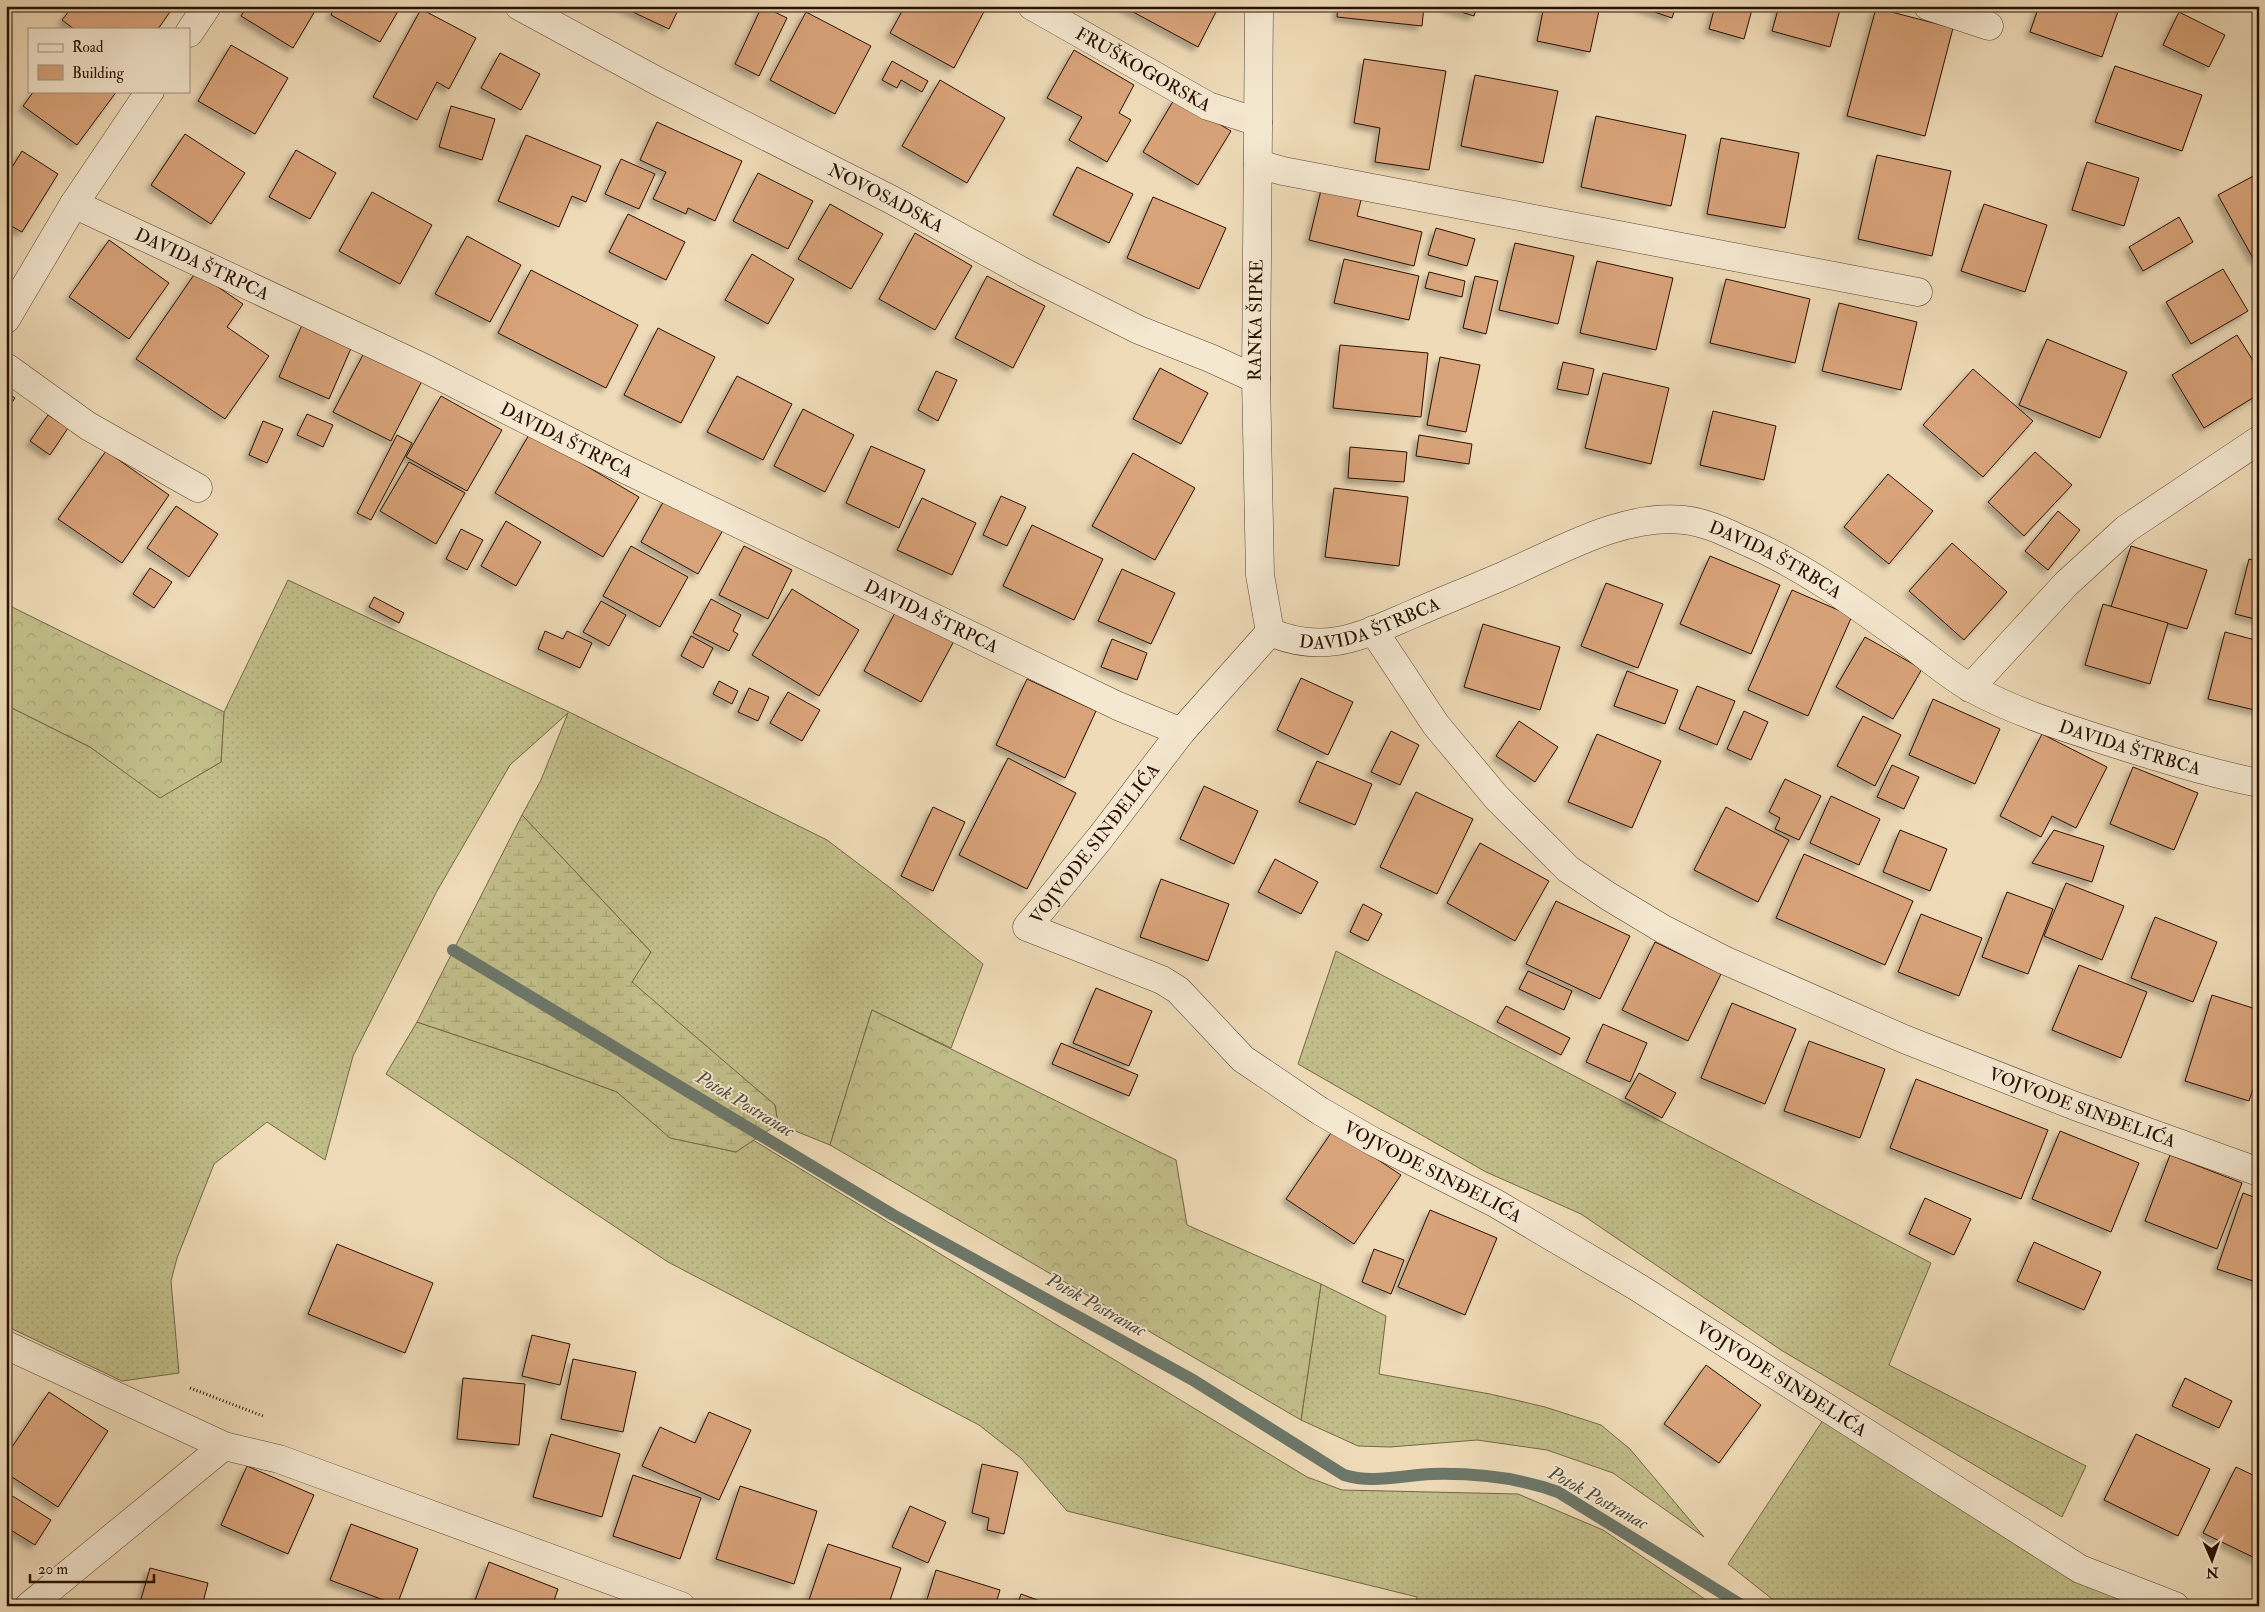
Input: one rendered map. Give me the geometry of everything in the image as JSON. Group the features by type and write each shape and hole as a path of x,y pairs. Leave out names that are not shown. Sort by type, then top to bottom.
{"street":[{"path":"190,32 207,6"},
{"name":"NOVOSADSKA","path":"519,6 657,81 892,200 1027,274 1139,330 1210,358 1256,379"},
{"name":"FRUŠKOGORSKA","path":"1032,6 1208,106 1258,122"},
{"name":"RANKA ŠIPKE","path":"1259,6 1256,379 1260,575 1270,632"},
{"path":"1928,6 1989,26"},
{"path":"6,319 74,204 149,92"},
{"path":"1258,164 1283,171 1918,292"},
{"name":"DAVIDA ŠTRPCA","path":"74,204 426,368 612,463 1118,706 1181,732"},
{"path":"6,367 88,426 198,488"},
{"path":"1970,688 2066,584 2126,529 2259,440"},
{"name":"DAVIDA ŠTRBCA","path":"1270,632 1303,643 1323,643 1348,639 1504,576 1593,535 1643,522 1685,520 1716,528 1788,562 1848,599 1970,688 2045,721 2183,765 2259,783"},
{"name":"VOJVODE SINĐELIĆA","path":"1373,630 1436,725 1497,798 1568,869 1608,896 1663,929 1724,960 1895,1035 2075,1106 2259,1172"},
{"name":"VOJVODE SINĐELIĆA","path":"1270,632 1181,732 1100,838 1028,927 1162,980 1178,990 1243,1060 1320,1111 1374,1142 1495,1203 1631,1283 2080,1569 2175,1606"},
{"path":"6,1346 224,1446 279,1459 681,1606"},
{"path":"30,1606 224,1446"}],"green space":[{"path":"288,580 569,712 827,840 893,890 983,964 951,1048 872,1010 830,1145 778,1124 775,1105 631,982 651,952 522,815 541,780 568,713 510,765 437,891 353,1056 325,1160 267,1122 214,1164 177,1258 171,1281 179,1373 122,1381 6,1326 6,705 90,747 161,797 221,762 224,712"},
{"path":"6,604 224,712 221,762 160,798 90,747 6,705"},
{"path":"522,815 651,952 632,982 775,1105 778,1124 736,1152 670,1138 617,1092 533,1061 417,1022"},
{"path":"1336,951 1931,1263 1889,1365 2086,1466 2062,1517 1781,1350 1581,1214 1486,1172 1298,1064"},
{"path":"872,1010 1176,1160 1187,1225 1321,1284 1301,1420 830,1145"},
{"path":"417,1022 533,1061 617,1092 671,1138 736,1152 753,1140 1307,1477 1342,1490 1518,1494 1603,1530 1715,1606 1416,1606 1417,1597 1067,1511 1021,1458 979,1425 668,1262 386,1074"},
{"path":"1321,1284 1386,1316 1379,1374 1490,1394 1545,1407 1601,1425 1630,1449 1704,1537 1613,1473 1547,1450 1477,1440 1390,1447 1358,1446 1301,1420"},
{"path":"1827,1414 2149,1606 1781,1606 1728,1564"}],"building":[{"path":"73,6 174,6 159,28 73,28 62,20"},
{"path":"247,6 318,6 293,48 241,16"},
{"path":"335,6 401,6 380,42 331,15"},
{"path":"620,6 680,6 669,29"},
{"path":"762,6 787,18 759,76 735,64"},
{"path":"905,6 987,6 954,68 890,33"},
{"path":"1122,6 1219,6 1198,47"},
{"path":"1338,6 1424,6 1422,26 1337,17"},
{"path":"1449,6 1477,6 1474,16 1448,8"},
{"path":"1544,6 1600,6 1590,52 1537,41"},
{"path":"1637,6 1676,6 1672,18"},
{"path":"1715,6 1753,6 1744,39 1709,29"},
{"path":"1779,6 1841,6 1830,47 1772,31"},
{"path":"2039,6 2120,6 2102,57 2030,32"},
{"path":"1876,8 1953,28 1925,136 1847,116"},
{"path":"421,9 476,38 449,89 437,82 417,120 373,97"},
{"path":"806,12 871,46 835,114 770,80"},
{"path":"2179,12 2225,35 2209,67 2163,45"},
{"path":"231,45 288,78 255,134 198,101"},
{"path":"1074,50 1134,85 1119,113 1131,120 1107,162 1069,140 1082,117 1047,98"},
{"path":"500,53 540,74 521,110 481,88"},
{"path":"1364,59 1446,71 1429,170 1375,162 1380,128 1354,123"},
{"path":"892,61 928,81 922,92 901,80 897,88 882,80"},
{"path":"2115,66 2202,95 2182,151 2095,122"},
{"path":"1475,75 1558,91 1543,163 1461,146"},
{"path":"940,80 1005,118 967,183 902,146"},
{"path":"33,92 116,92 77,145 23,106"},
{"path":"1175,98 1231,131 1198,185 1143,152"},
{"path":"451,106 495,119 482,160 439,147"},
{"path":"1596,116 1686,135 1671,206 1581,187"},
{"path":"657,122 742,161 715,221 688,208 686,214 653,199 666,172 640,160"},
{"path":"185,134 245,173 211,224 151,185"},
{"path":"526,135 601,166 586,202 572,196 559,227 498,201"},
{"path":"1721,138 1799,153 1785,228 1707,214"},
{"path":"296,150 336,173 310,219 269,197"},
{"path":"22,151 58,174 22,232 6,223 6,177"},
{"path":"1877,155 1951,171 1932,256 1858,239"},
{"path":"621,159 655,174 639,209 605,194"},
{"path":"2087,162 2139,178 2124,226 2072,210"},
{"path":"1077,167 1133,194 1109,243 1053,215"},
{"path":"758,173 813,201 788,249 733,221"},
{"path":"2259,173 2259,257 2254,260 2218,195"},
{"path":"1322,186 1362,196 1357,216 1422,232 1414,266 1309,240"},
{"path":"372,192 432,225 400,284 339,251"},
{"path":"1153,197 1226,228 1199,289 1127,258"},
{"path":"830,204 883,234 851,289 798,259"},
{"path":"1984,204 2047,225 2025,292 1961,271"},
{"path":"628,214 685,242 666,280 609,252"},
{"path":"2179,217 2193,242 2143,271 2129,247"},
{"path":"1436,228 1475,239 1467,266 1428,255"},
{"path":"915,233 972,266 935,330 879,299"},
{"path":"467,236 521,265 490,322 435,294"},
{"path":"109,240 169,283 129,339 69,297"},
{"path":"1515,243 1574,256 1558,324 1499,310"},
{"path":"752,254 794,279 768,324 725,300"},
{"path":"1344,259 1419,276 1409,320 1334,303"},
{"path":"1597,261 1673,278 1656,350 1580,333"},
{"path":"2223,269 2248,311 2191,344 2166,302"},
{"path":"531,270 638,325 606,388 498,333"},
{"path":"196,272 243,304 227,327 269,356 225,419 136,359"},
{"path":"1429,272 1465,281 1462,297 1425,288"},
{"path":"987,276 1045,306 1013,368 955,338"},
{"path":"1475,276 1498,281 1486,334 1463,328"},
{"path":"1726,279 1810,299 1795,363 1710,343"},
{"path":"1839,303 1917,322 1901,390 1822,371"},
{"path":"302,325 352,346 329,399 279,377"},
{"path":"658,328 715,357 681,423 624,395"},
{"path":"2237,335 2259,370 2259,394 2204,428 2172,375"},
{"path":"2047,339 2127,372 2100,438 2019,405"},
{"path":"1340,345 1428,353 1421,417 1333,408"},
{"path":"365,351 422,381 391,441 333,412"},
{"path":"1440,357 1480,365 1466,432 1427,425"},
{"path":"1563,362 1594,369 1588,395 1557,389"},
{"path":"1160,368 1208,393 1181,444 1133,419"},
{"path":"1973,369 2033,421 1983,477 1923,425"},
{"path":"936,371 957,380 938,421 918,410"},
{"path":"1603,373 1669,388 1651,464 1585,448"},
{"path":"737,376 792,404 763,460 707,432"},
{"path":"6,392 15,398 6,411"},
{"path":"441,396 502,430 467,491 406,457"},
{"path":"803,409 854,435 825,492 774,466"},
{"path":"1713,411 1776,426 1764,480 1700,465"},
{"path":"307,414 333,425 323,447 297,435"},
{"path":"48,415 68,428 50,455 30,441"},
{"path":"263,421 283,429 267,463 249,455"},
{"path":"530,433 639,497 603,557 495,493"},
{"path":"397,435 412,443 371,520 357,513"},
{"path":"1419,435 1472,444 1469,464 1416,456"},
{"path":"871,446 925,470 899,528 846,503"},
{"path":"1350,447 1407,452 1404,482 1348,478"},
{"path":"106,451 169,495 122,563 58,519"},
{"path":"2035,452 2072,485 2024,536 1988,502"},
{"path":"1133,453 1195,488 1155,560 1092,526"},
{"path":"409,462 465,493 436,544 380,511"},
{"path":"1888,474 1933,511 1889,564 1844,527"},
{"path":"1334,488 1408,497 1399,566 1325,557"},
{"path":"1001,496 1026,507 1007,546 983,535"},
{"path":"666,497 723,530 698,574 641,542"},
{"path":"922,498 976,523 952,575 897,550"},
{"path":"176,506 218,534 189,577 147,548"},
{"path":"2058,511 2080,530 2048,570 2025,551"},
{"path":"506,521 541,542 516,586 481,566"},
{"path":"1032,525 1103,559 1074,620 1003,586"},
{"path":"461,529 483,540 467,570 446,559"},
{"path":"1952,543 2007,592 1964,640 1909,591"},
{"path":"631,546 688,577 660,627 603,596"},
{"path":"744,546 792,570 768,619 719,595"},
{"path":"2131,546 2207,570 2187,629 2111,607"},
{"path":"1710,556 1780,585 1751,654 1680,624"},
{"path":"2249,559 2259,562 2259,620 2235,614"},
{"path":"150,568 172,582 154,608 133,594"},
{"path":"1122,569 1175,593 1151,644 1098,621"},
{"path":"1606,583 1663,604 1638,668 1581,646"},
{"path":"792,589 859,630 819,696 752,655"},
{"path":"1792,590 1852,616 1808,716 1748,690"},
{"path":"374,597 404,613 399,623 369,607"},
{"path":"711,599 741,615 733,631 738,634 729,651 693,633"},
{"path":"601,601 626,615 609,646 583,632"},
{"path":"2103,604 2168,623 2150,684 2085,665"},
{"path":"896,611 954,641 921,702 864,671"},
{"path":"1483,624 1560,647 1540,710 1464,687"},
{"path":"545,631 563,639 567,631 592,643 580,668 538,649"},
{"path":"2225,632 2259,641 2259,711 2208,699"},
{"path":"691,636 713,648 703,668 681,656"},
{"path":"1865,637 1922,669 1893,719 1836,687"},
{"path":"1112,639 1147,653 1137,680 1101,667"},
{"path":"1627,671 1678,690 1665,724 1614,706"},
{"path":"1301,678 1353,702 1328,755 1277,730"},
{"path":"1027,679 1096,711 1065,778 996,745"},
{"path":"719,681 738,691 732,704 713,694"},
{"path":"1697,686 1735,701 1717,745 1679,729"},
{"path":"749,688 769,697 758,721 738,712"},
{"path":"788,692 820,710 802,741 770,723"},
{"path":"1933,699 2000,729 1975,784 1909,755"},
{"path":"1744,711 1768,722 1751,760 1727,749"},
{"path":"1863,716 1901,735 1875,786 1837,766"},
{"path":"1519,721 1558,747 1535,782 1496,756"},
{"path":"1391,731 1419,745 1400,785 1371,772"},
{"path":"1597,734 1661,761 1632,828 1568,802"},
{"path":"2042,734 2107,767 2076,828 2052,816 2041,837 2000,816"},
{"path":"1008,758 1076,793 1027,889 959,855"},
{"path":"1317,761 1372,784 1355,825 1299,802"},
{"path":"1892,765 1919,777 1904,809 1877,797"},
{"path":"2133,767 2198,793 2174,850 2110,824"},
{"path":"1785,779 1821,796 1799,840 1775,829 1780,818 1769,812"},
{"path":"1204,786 1258,811 1234,864 1180,839"},
{"path":"1416,792 1473,819 1437,894 1380,867"},
{"path":"1831,796 1880,819 1859,865 1810,843"},
{"path":"933,807 965,822 933,891 901,876"},
{"path":"1726,807 1789,840 1758,902 1694,870"},
{"path":"1900,830 1947,849 1930,891 1883,872"},
{"path":"2054,830 2104,846 2092,882 2032,863"},
{"path":"1480,843 1549,881 1515,941 1447,903"},
{"path":"1804,854 1913,901 1885,965 1776,918"},
{"path":"1275,859 1318,882 1301,914 1258,892"},
{"path":"1161,879 1229,904 1208,961 1140,937"},
{"path":"2066,883 2124,906 2102,960 2044,936"},
{"path":"2007,892 2053,909 2028,974 1982,957"},
{"path":"1556,901 1630,936 1600,999 1526,964"},
{"path":"1363,904 1382,914 1368,941 1350,932"},
{"path":"1921,914 1982,938 1959,996 1898,972"},
{"path":"2155,917 2217,942 2193,1002 2131,978"},
{"path":"1655,942 1721,974 1688,1041 1622,1010"},
{"path":"2079,965 2147,992 2121,1058 2052,1030"},
{"path":"1528,971 1572,991 1564,1010 1519,989"},
{"path":"1096,988 1152,1011 1129,1066 1073,1043"},
{"path":"2212,995 2259,1010 2259,1071 2249,1101 2185,1081"},
{"path":"1732,1003 1796,1029 1765,1104 1701,1078"},
{"path":"1506,1006 1570,1038 1561,1055 1497,1022"},
{"path":"1603,1024 1647,1043 1630,1082 1586,1062"},
{"path":"1809,1041 1885,1069 1860,1138 1784,1111"},
{"path":"1061,1043 1138,1075 1129,1096 1052,1064"},
{"path":"1639,1073 1676,1093 1662,1118 1625,1098"},
{"path":"1916,1079 2048,1130 2021,1199 1890,1148"},
{"path":"1333,1130 1401,1175 1354,1244 1286,1199"},
{"path":"2060,1131 2139,1163 2111,1232 2032,1199"},
{"path":"2170,1155 2242,1183 2217,1249 2145,1221"},
{"path":"2243,1193 2259,1199 2259,1283 2217,1269"},
{"path":"1925,1198 1971,1219 1954,1255 1909,1234"},
{"path":"1430,1210 1497,1238 1465,1315 1398,1287"},
{"path":"2034,1242 2101,1272 2084,1310 2017,1281"},
{"path":"337,1244 433,1283 405,1353 308,1314"},
{"path":"1374,1249 1404,1260 1391,1294 1362,1282"},
{"path":"532,1335 570,1344 560,1385 522,1376"},
{"path":"573,1359 636,1372 623,1432 561,1419"},
{"path":"1706,1365 1761,1405 1719,1463 1664,1424"},
{"path":"463,1378 525,1384 519,1445 457,1439"},
{"path":"2185,1378 2232,1401 2219,1428 2172,1406"},
{"path":"49,1392 108,1431 58,1507 6,1473 6,1456"},
{"path":"709,1412 751,1430 719,1500 642,1466 660,1427 695,1443"},
{"path":"551,1434 620,1454 602,1517 533,1497"},
{"path":"2136,1434 2210,1469 2178,1536 2104,1500"},
{"path":"982,1464 1018,1472 1004,1534 987,1530 989,1518 972,1513"},
{"path":"247,1466 314,1495 288,1554 221,1525"},
{"path":"2236,1467 2259,1478 2259,1560 2203,1533"},
{"path":"633,1475 701,1498 680,1559 613,1536"},
{"path":"740,1486 817,1511 794,1584 716,1559"},
{"path":"6,1492 51,1520 35,1545 6,1527"},
{"path":"910,1506 946,1522 928,1563 892,1547"},
{"path":"351,1524 418,1549 397,1605 330,1580"},
{"path":"828,1544 901,1568 888,1606 815,1606 808,1603"},
{"path":"489,1562 558,1589 552,1606 473,1606"},
{"path":"150,1568 208,1583 202,1606 139,1606"},
{"path":"936,1570 1000,1590 995,1606 925,1606"},
{"path":"1021,1594 1054,1606 1017,1606"}],"waterway":[{"name":"Potok Postranac","path":"453,950 893,1215 1193,1380 1344,1475 1355,1478 1377,1479 1432,1474 1464,1474 1512,1479 1543,1487 1558,1492 1743,1606"}]}
